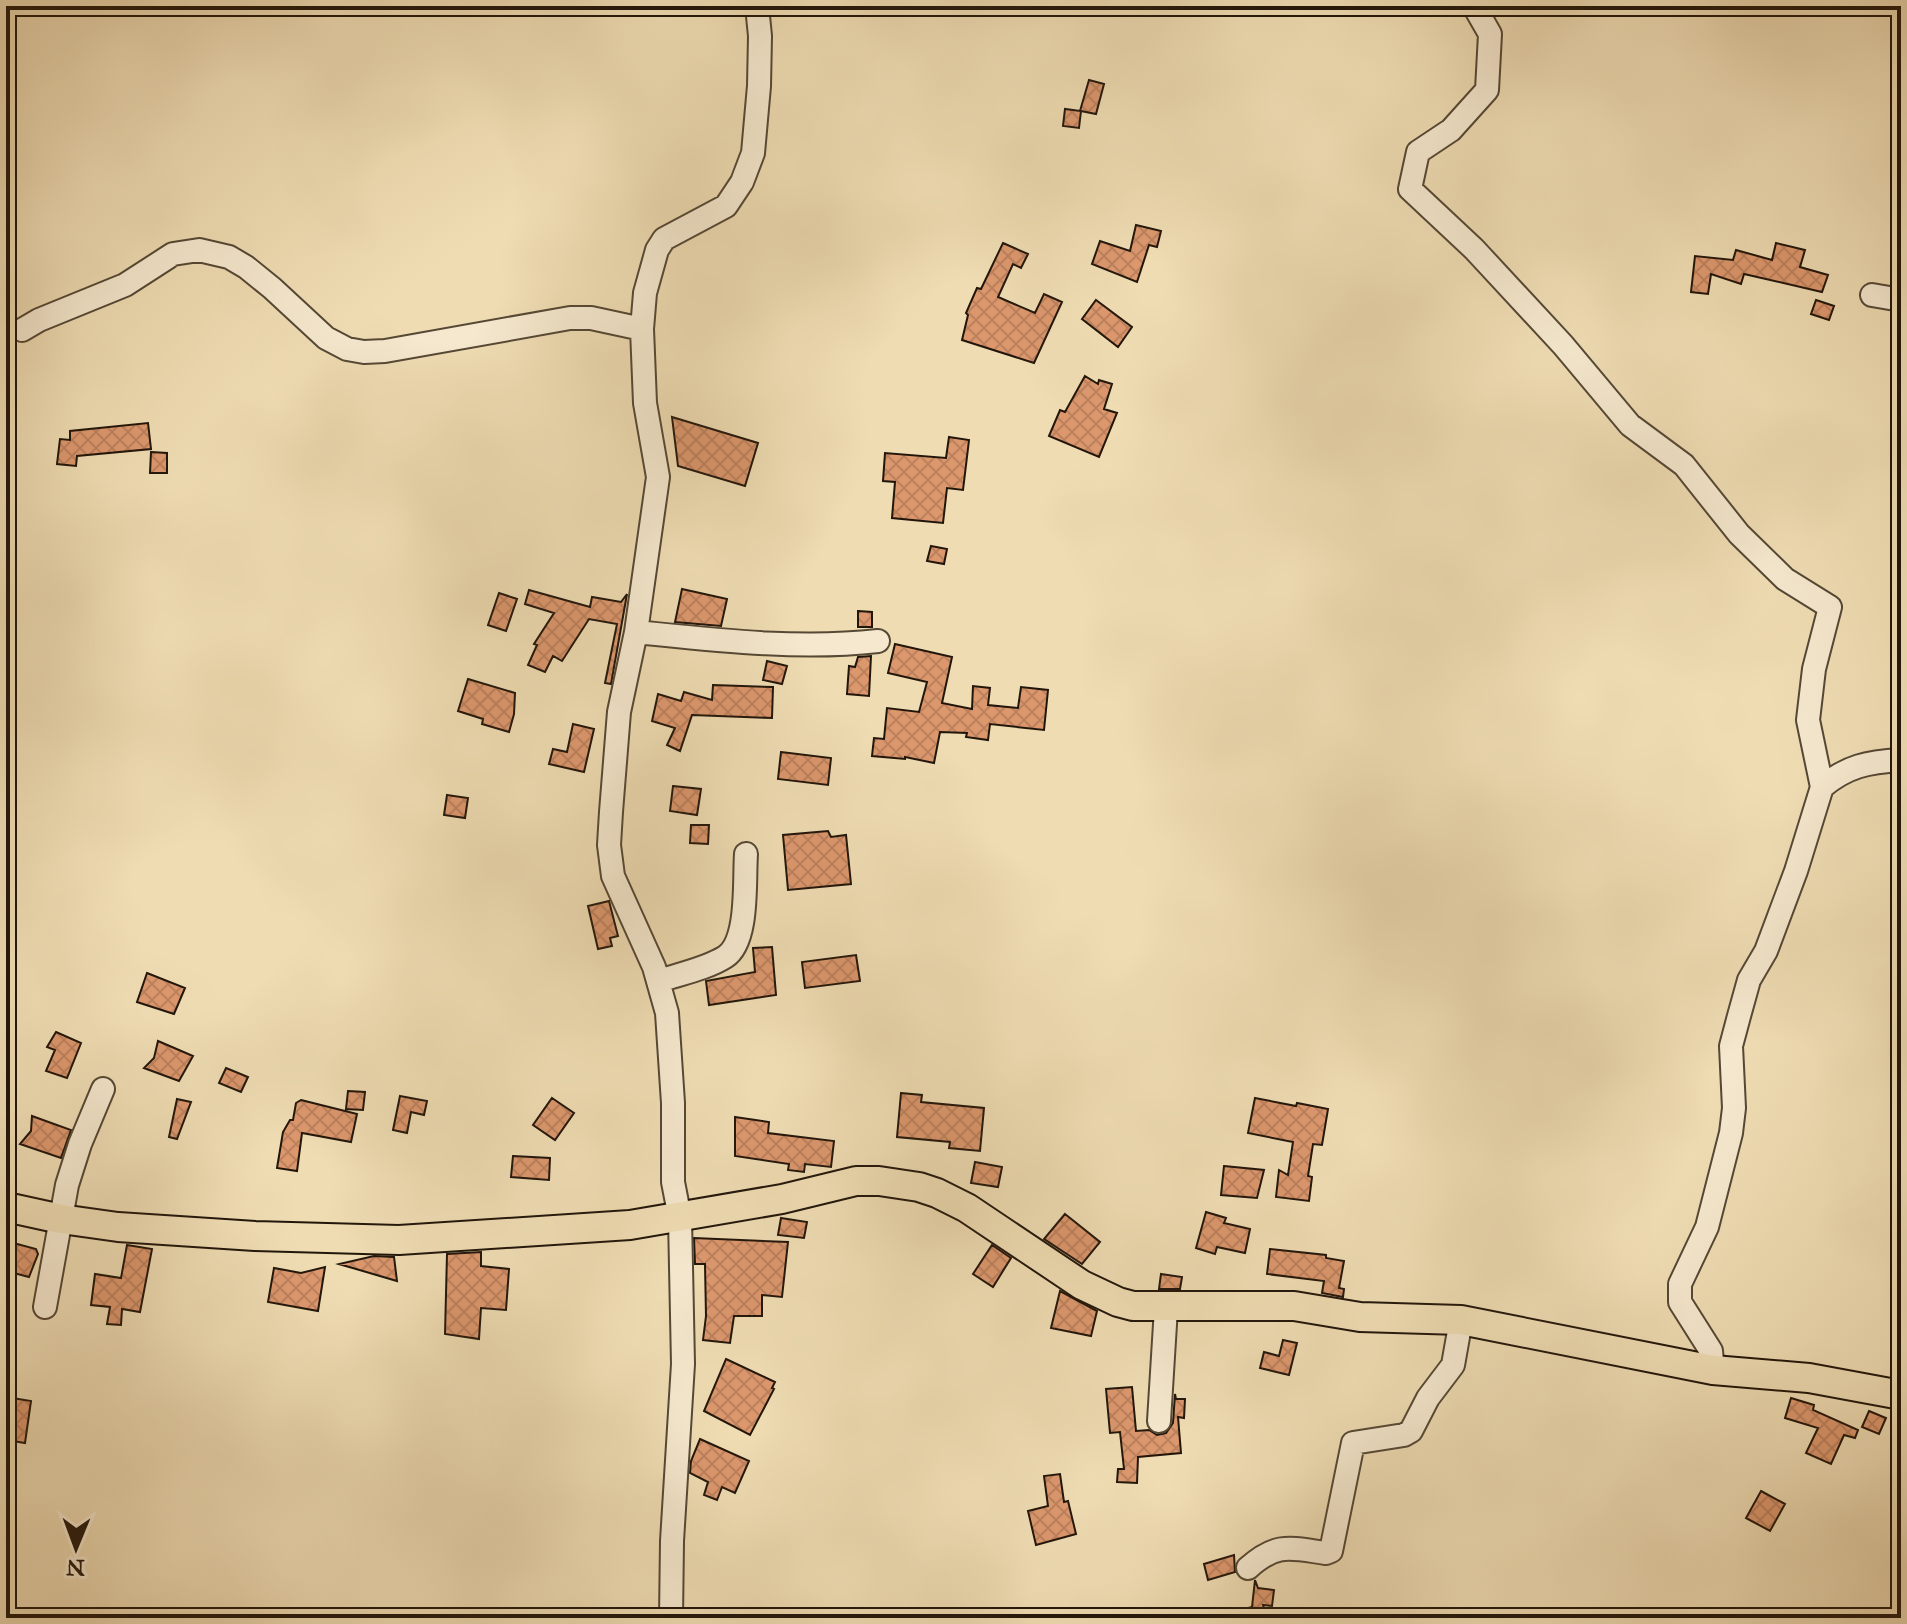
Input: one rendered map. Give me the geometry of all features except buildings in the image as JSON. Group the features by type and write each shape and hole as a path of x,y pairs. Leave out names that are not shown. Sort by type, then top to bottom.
{"main road":[{"path":"6,1207 118,1227 399,1240 630,1225 782,1199 856,1181 902,1184 937,1193 967,1208 1082,1285 1118,1302 1166,1308 1294,1306 1360,1317 1461,1320 1713,1370 1809,1378 1901,1395"}],"street":[{"path":"671,1618 672,1541 683,1364 680,1218 673,1182 673,1103 667,1013 659,981 613,876 609,845 619,712 636,632 658,477 647,427 642,329 645,293 660,244 673,233 726,206 742,182 753,153 761,59 757,6"},
{"path":"1474,6 1490,34 1487,90 1451,130 1418,152 1410,189 1474,249 1563,345 1630,425 1684,465 1748,543 1785,579 1830,607 1814,669 1808,720 1822,787 1796,871 1766,951 1749,980 1731,1046 1734,1108 1731,1133 1707,1227 1680,1284 1680,1302 1711,1351 1713,1370"},
{"path":"22,330 125,285 173,254 199,250 229,257 246,267 326,338 347,349 364,352 570,318 591,318 642,329"},
{"path":"1872,295 1901,300"},
{"path":"636,632 844,645 878,641"},
{"path":"1822,787 1840,772 1875,762 1901,760"},
{"path":"659,981 724,957 735,948 741,935 746,854"},
{"path":"45,1307 67,1185 103,1089"},
{"path":"1159,1421 1166,1308"},
{"path":"1248,1568 1266,1552 1288,1548 1330,1552 1353,1443 1404,1435 1411,1431 1428,1398 1453,1365 1461,1320"}]}
